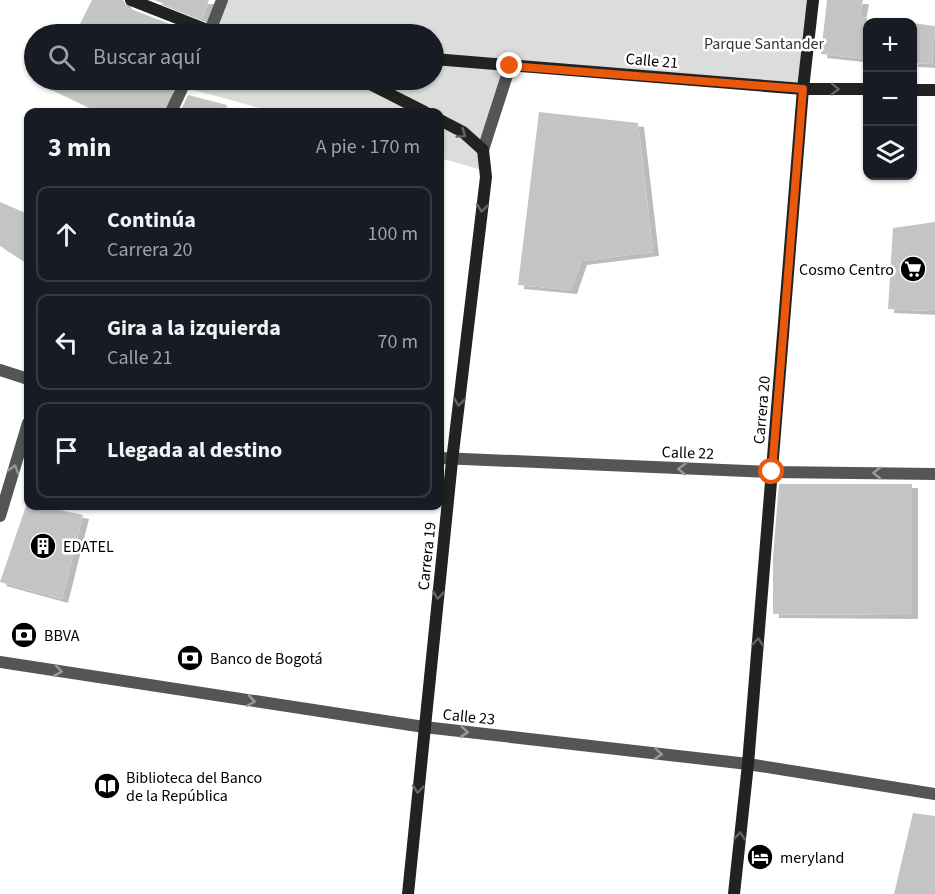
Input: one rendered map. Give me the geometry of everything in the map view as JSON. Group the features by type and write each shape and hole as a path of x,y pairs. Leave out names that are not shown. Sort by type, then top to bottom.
{"main road":[{"path":"131,0 188,24"},
{"name":"Carrera 20","path":"734,894 748,764 803,89 813,0"},
{"name":"Calle 21","path":"444,60 803,89 863,89"},
{"path":"382,90 417,108"},
{"path":"917,90 935,90"},
{"path":"444,122 463,132 483,150"},
{"name":"Carrera 19","path":"408,894 452,461 486,177 483,150"}],"street":[{"path":"213,24 222,0"},
{"path":"483,150 510,66"},
{"path":"173,108 181,90"},
{"path":"0,369 24,378"},
{"path":"0,516 24,436"},
{"name":"Calle 22","path":"444,459 772,472 935,474"},
{"name":"Calle 23","path":"0,662 424,728 748,764 935,794"}],"green space":[{"name":"Parque Santander","path":"222,0 813,0 803,89 510,66 483,150 485,171 444,159 444,108 259,108 194,90 444,90 444,24 212,24"}],"building":[{"path":"92,0 123,0 128,8 170,24 80,24"},
{"path":"154,0 209,0 202,19"},
{"path":"827,0 863,0 860,17 867,18 863,18 863,59 821,54"},
{"path":"917,24 935,26 932,64 917,63"},
{"path":"54,90 172,91 165,108 92,108"},
{"path":"188,95 227,105 227,108 182,108"},
{"path":"539,112 638,123 653,252 581,261 571,290 518,285"},
{"path":"0,202 24,212 24,261 0,246"},
{"name":"Cosmo Centro","path":"935,222 935,311 888,309 893,228"},
{"path":"779,484 912,484 912,615 773,614 773,557"},
{"name":"EDATEL","path":"25,510 60,510 83,515 62,599 0,582"},
{"path":"913,813 935,816 935,894 894,894"}],"place":[{"name":"Cosmo Centro","path":"913,269"},
{"name":"EDATEL","path":"43,546"},
{"name":"BBVA","path":"24,635"},
{"name":"Banco de Bogotá","path":"190,658"},
{"name":"Biblioteca del Banco de la República","path":"107,786"},
{"name":"meryland","path":"760,857"}],"route":[{"path":"510,66 803,89 772,472"}]}
